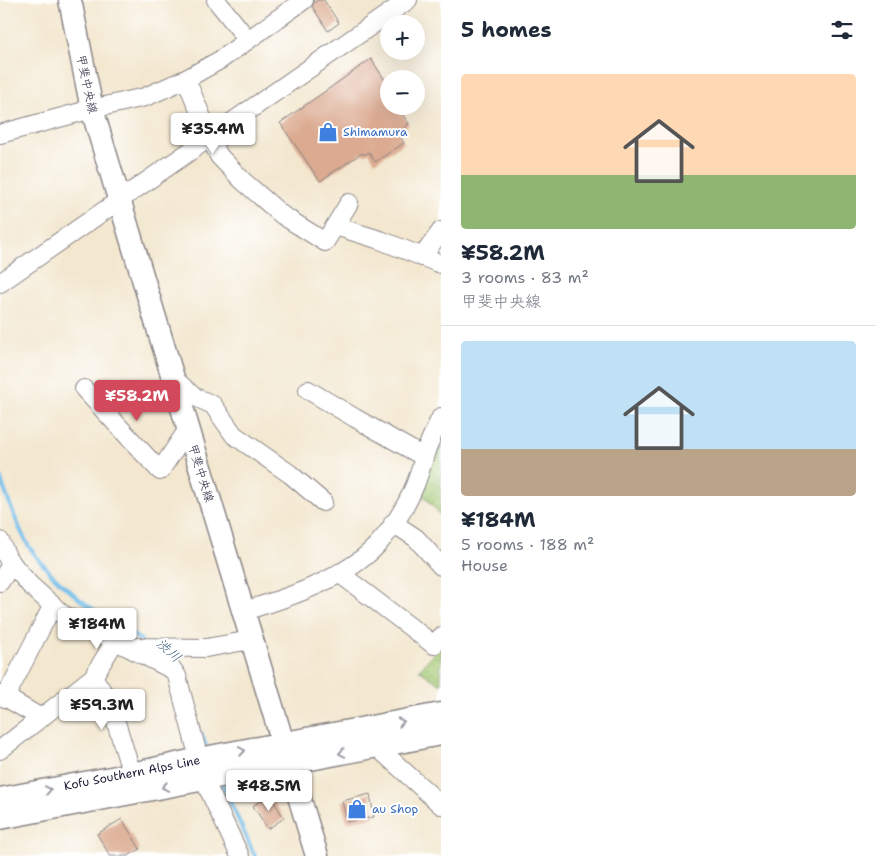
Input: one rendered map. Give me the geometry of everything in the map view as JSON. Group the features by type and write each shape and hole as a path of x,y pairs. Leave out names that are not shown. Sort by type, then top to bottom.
{"main road":[{"name":"甲斐中央線","path":"70,0 92,109 118,200 317,856"},
{"name":"Kofu Southern Alps Line","path":"0,818 201,770 286,753 441,714"},
{"name":"Kofu Southern Alps Line","path":"286,753 376,746 441,734"},
{"name":"Kofu Southern Alps Line","path":"0,799 132,774 201,770"}],"street":[{"path":"216,0 248,40"},
{"path":"0,134 145,97 186,79 220,60 304,0"},
{"path":"0,283 408,0"},
{"path":"186,79 219,156 243,181 282,216 326,242 349,203"},
{"path":"335,226 380,240 441,264"},
{"path":"422,257 441,232"},
{"path":"171,375 193,396 213,405 234,435 290,474 323,502"},
{"path":"84,389 160,471 188,429"},
{"path":"308,390 424,457"},
{"path":"243,611 276,602 339,573 352,566 378,544 393,524 414,486 441,417"},
{"path":"393,524 416,538 441,566"},
{"path":"0,542 12,564 62,614 173,670 177,676 201,770 240,856"},
{"path":"0,582 12,564"},
{"path":"339,573 434,645 441,637"},
{"path":"41,718 3,696 53,606"},
{"path":"121,644 176,649 206,648 252,640"},
{"path":"0,750 93,677 121,644"},
{"path":"93,677 110,703 132,774"},
{"path":"376,746 441,805"}],"green space":[{"path":"441,427 441,516 418,489"},
{"path":"441,645 441,685 419,670"}],"building":[{"path":"317,0 324,0 339,23 328,31 312,6"},
{"path":"371,59 380,72 380,115 403,115 409,124 398,133 404,143 375,162 369,152 364,155 362,153 320,181 280,123"},
{"path":"370,794 374,817 347,822 342,801"},
{"path":"270,795 284,818 268,829 253,806"},
{"path":"122,819 140,849 128,856 110,856 97,834"}],"waterway":[{"name":"渋川","path":"0,477 21,532 30,548 53,576 80,600 141,640"},
{"name":"渋川","path":"201,733 208,750"},
{"name":"渋川","path":"222,784 255,856"}],"place":[{"name":"Shimamura","path":"328,132"},
{"name":"au Shop","path":"357,809"}]}
